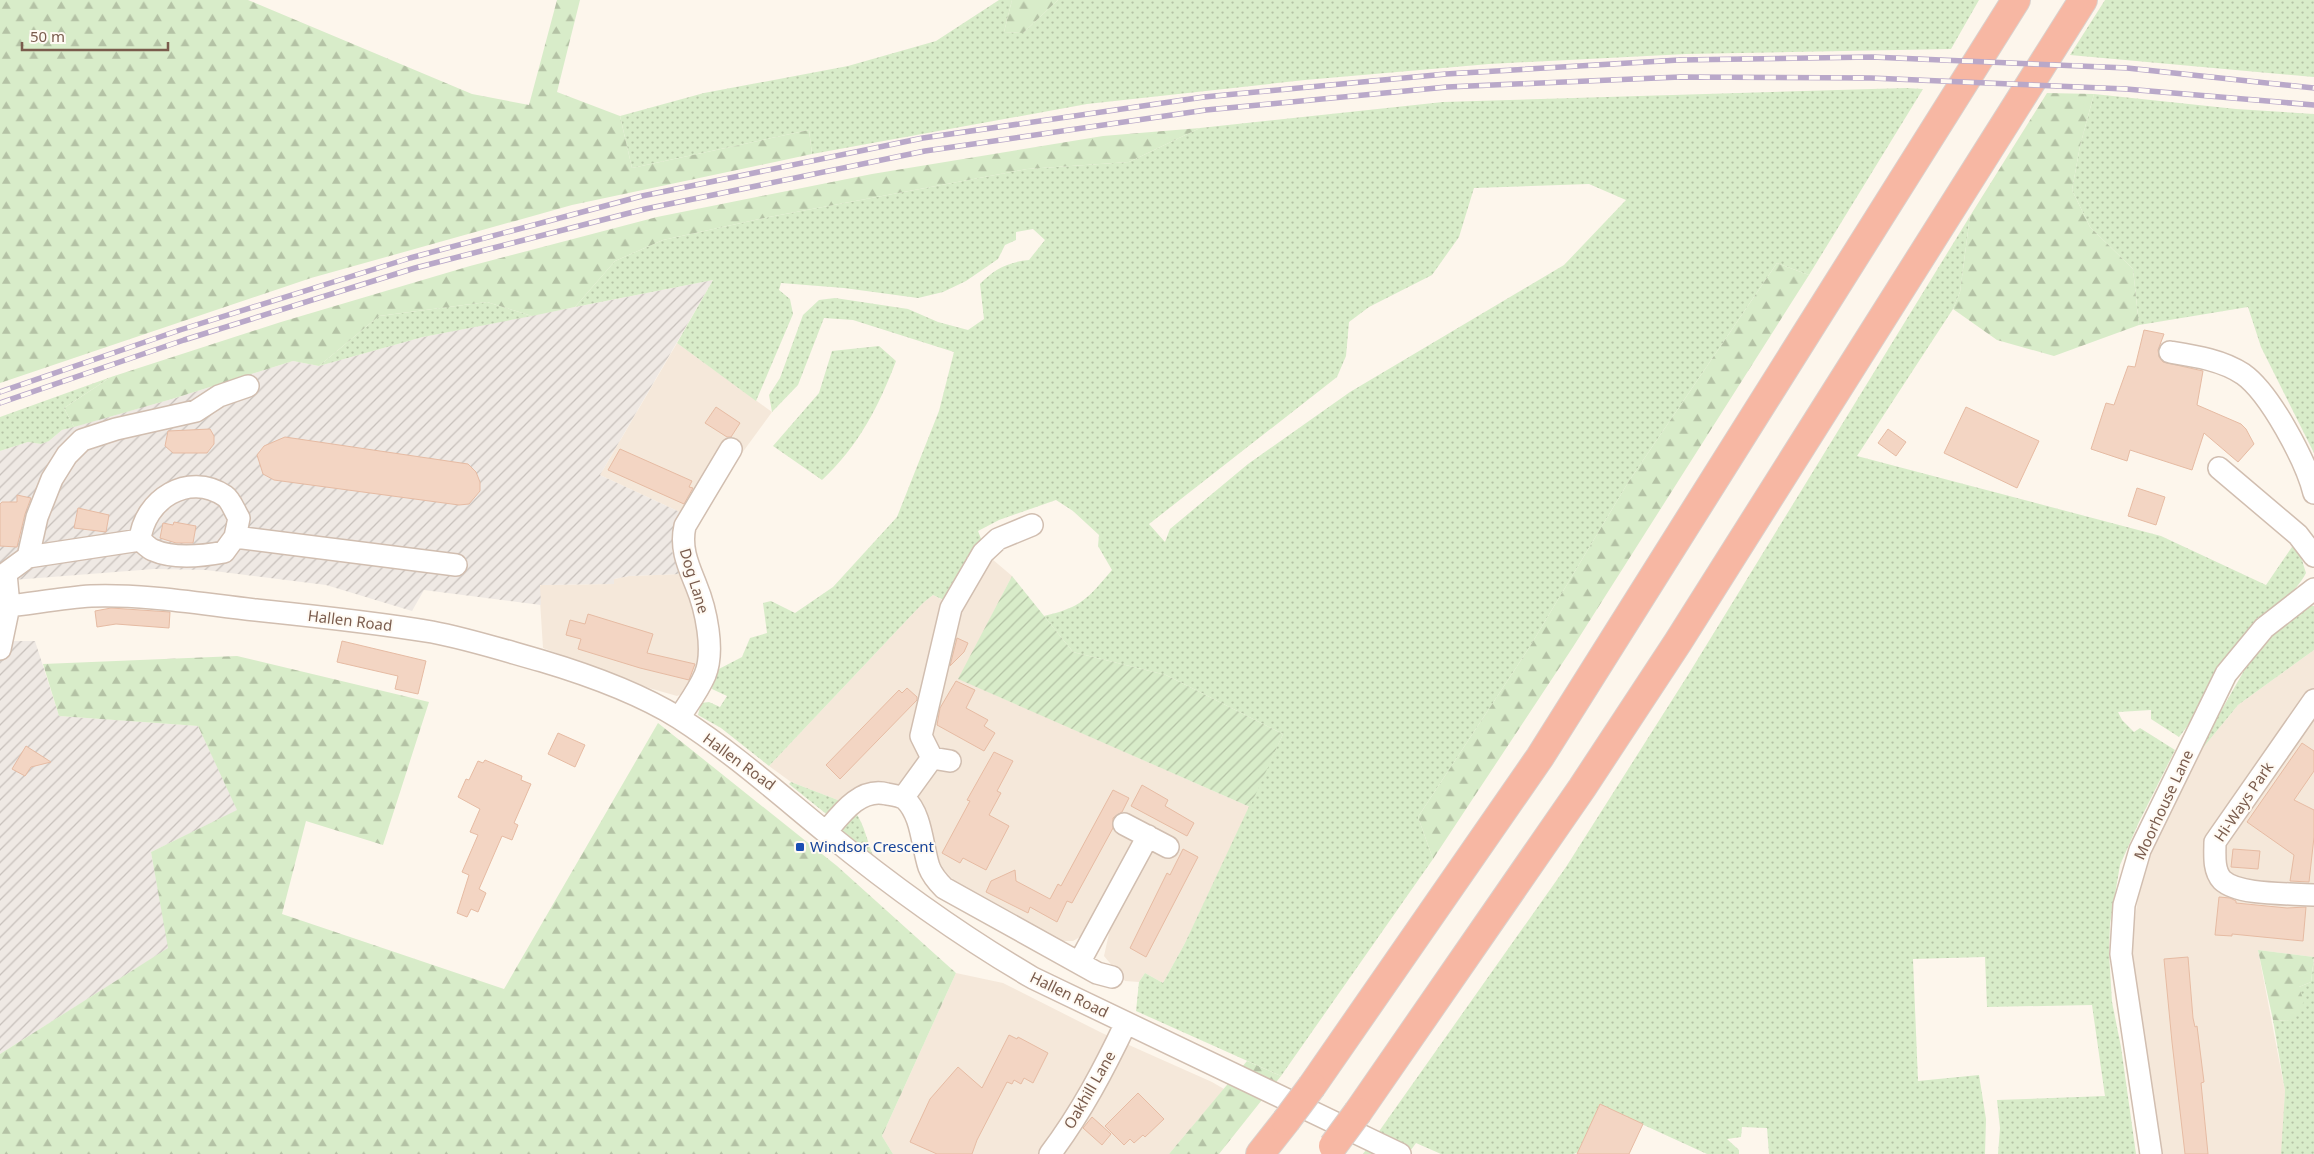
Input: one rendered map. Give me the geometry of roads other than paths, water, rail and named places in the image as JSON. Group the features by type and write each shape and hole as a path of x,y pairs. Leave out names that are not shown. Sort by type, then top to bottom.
{"highway":[{"path":"1260,1154 1312,1086 1540,758 2016,0"},
{"path":"1330,1150 1582,788 1678,642 2083,0"}],"street":[{"path":"2170,352 2206,358 2230,367 2256,386 2294,447 2306,470 2314,493"},
{"path":"28,557 37,517 52,479 67,455 82,440 116,429 196,411 219,396 248,386"},
{"name":"Dog Lane","path":"678,718 697,692 706,673 708,655 708,635 704,605 683,551 682,539 685,526 731,449"},
{"path":"2219,468 2298,535 2314,556"},
{"path":"0,650 5,607 3,571 28,557 140,540 152,550 201,556 224,552 235,537 239,518 226,496 206,487 184,486 165,496 149,512 142,527 140,540"},
{"path":"903,798 941,759 921,736 946,621 960,591 982,553 998,539 1032,525"},
{"path":"235,537 456,566"},
{"name":"Moorhouse Lane","path":"2151,1154 2121,954 2124,905 2140,850 2226,674 2264,628 2314,588"},
{"name":"Hallen Road","path":"5,607 90,596 150,597 434,632 572,670 634,694 678,718 766,781 826,832 950,926 994,955 1033,978 1400,1154"},
{"name":"Hi-Ways Park","path":"2314,700 2215,842 2214,862 2221,879 2238,889 2314,895"},
{"path":"826,832 838,817 868,793 881,792 903,798 911,806 916,816 929,868 944,888 1079,963 1112,977"},
{"path":"1124,824 1168,846"},
{"path":"1079,963 1148,836"},
{"name":"Oakhill Lane","path":"1050,1154 1074,1122 1100,1077 1126,1023"}],"railway":[{"path":"0,392 180,330 410,258 642,196 923,138 1204,97 1446,74 1679,60 1872,57 2127,68 2314,88"},
{"path":"0,403 184,340 415,268 645,209 925,151 1206,110 1447,87 1680,77 1871,78 2126,89 2314,105"}],"place":[{"name":"Windsor Crescent","path":"800,847"}]}
